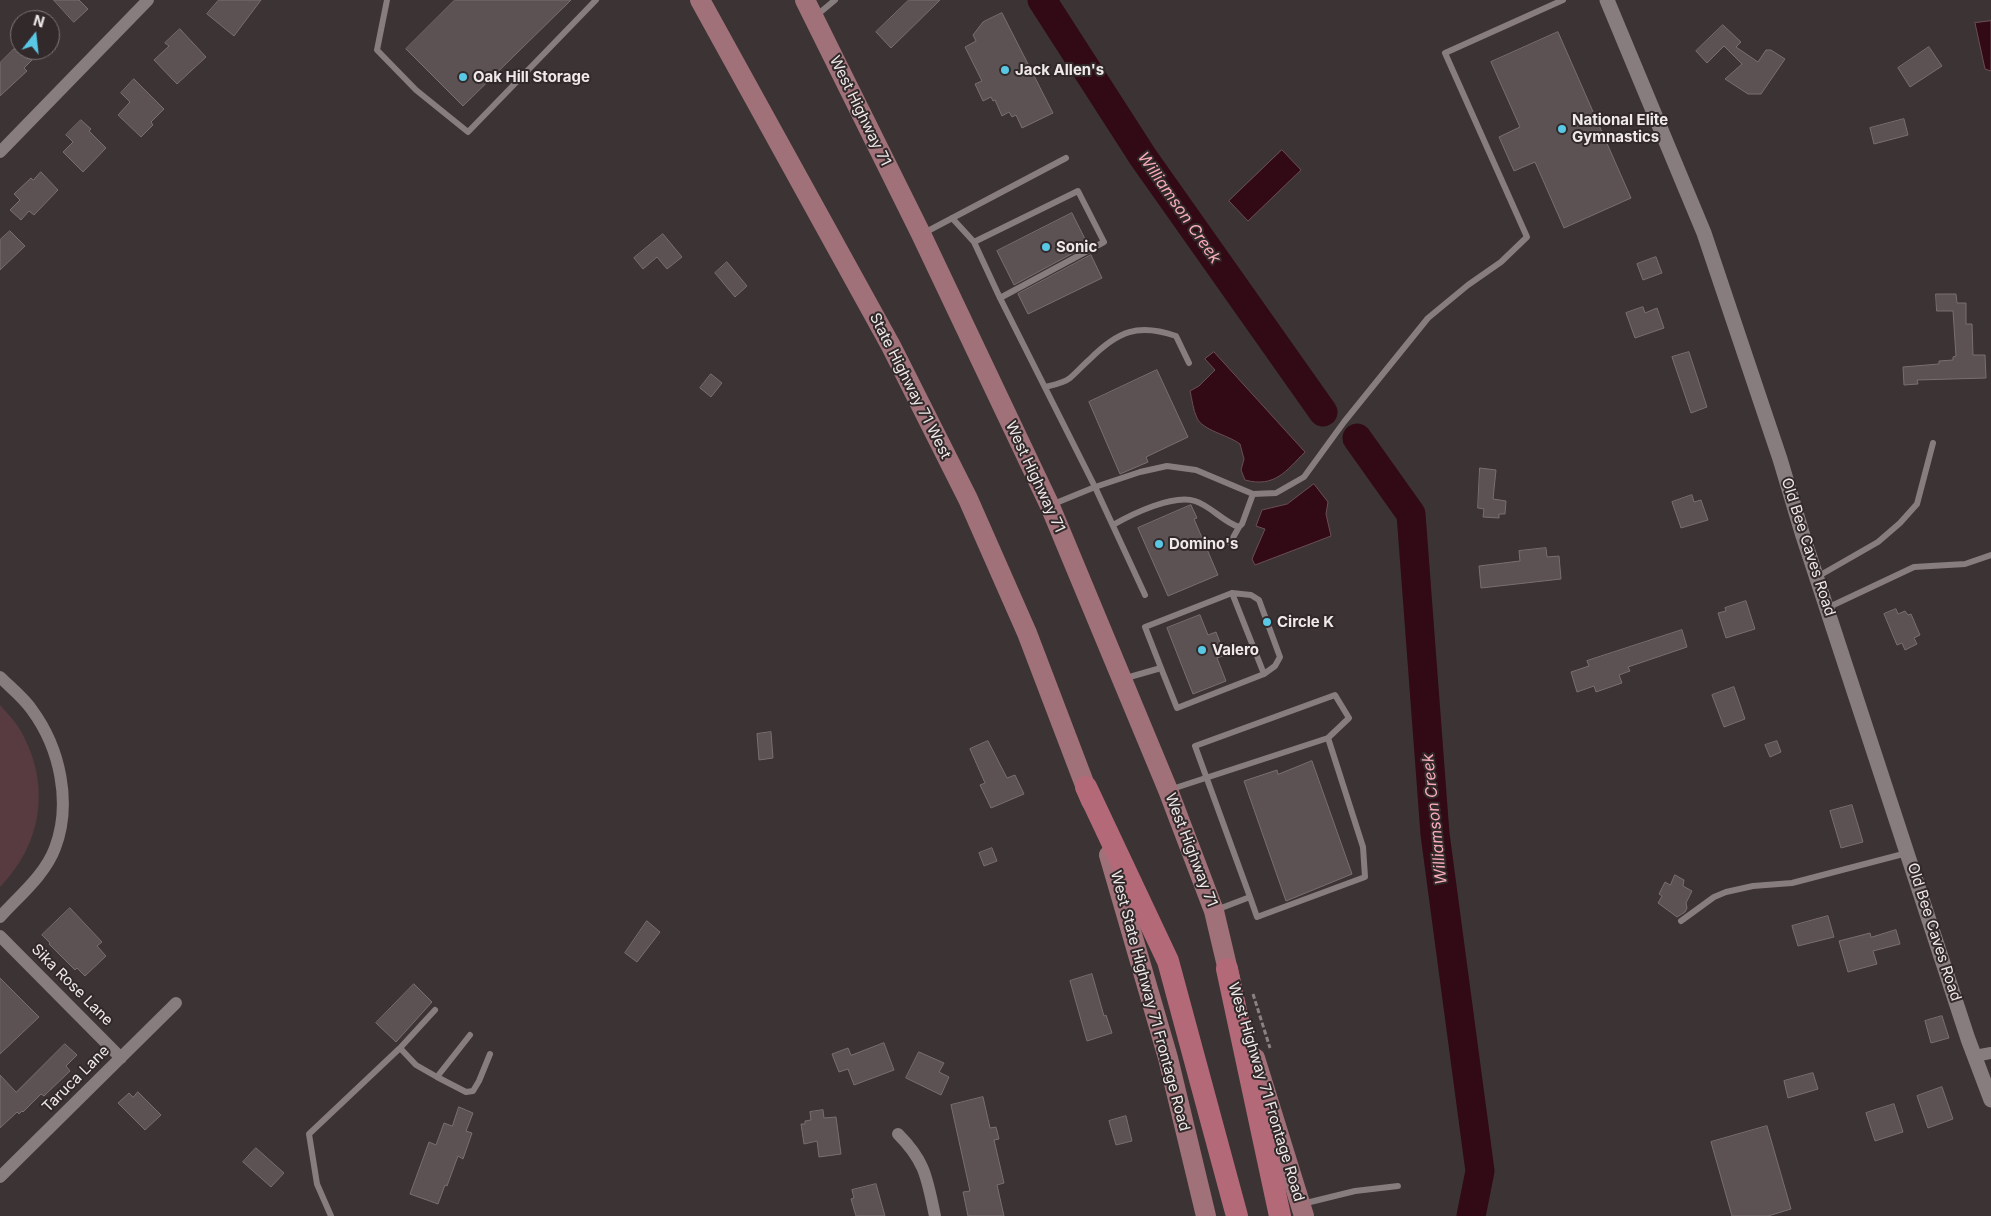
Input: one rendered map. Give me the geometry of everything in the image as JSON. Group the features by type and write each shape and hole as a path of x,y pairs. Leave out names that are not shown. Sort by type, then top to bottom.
{"highway":[{"path":"1086,788 1168,962 1237,1216"},
{"path":"1227,969 1280,1216"}],"main road":[{"name":"State Highway 71 West","path":"700,0 891,346 968,499 1027,633 1086,788"},
{"name":"West Highway 71","path":"810,9 921,234 1050,506 1168,790 1214,911 1227,969"},
{"name":"West State Highway 71 Frontage Road","path":"1086,788 1113,864 1166,1049 1206,1216"},
{"name":"West Highway 71 Frontage Road","path":"1227,969 1303,1210"}],"street":[{"path":"0,152 148,0"},
{"name":"Old Bee Caves Road","path":"1607,0 1704,234 1780,459 1974,1056 1991,1100"},
{"path":"0,677 32,708 51,741 61,780 62,818 55,849 39,876 0,917"},
{"name":"Sika Rose Lane","path":"0,936 121,1058"},
{"name":"Taruca Lane","path":"0,1177 176,1003"},
{"path":"1974,1056 1991,1053"},
{"path":"898,1134 913,1149 922,1164 935,1216"}],"lane":[{"path":"387,0 376,50 416,90 468,132 596,0"},
{"path":"810,9 835,0"},
{"path":"1050,506 1096,487 1140,472 1167,466 1196,470 1253,494 1276,493 1304,477 1344,422 1428,318 1468,285 1501,262 1526,238 1445,53 1563,0"},
{"path":"921,234 1066,158"},
{"path":"974,242 1078,191 1104,242 1000,298"},
{"path":"952,218 974,242 1000,298 1096,487 1145,595"},
{"path":"1045,387 1069,379 1110,341 1128,332 1145,329 1160,330 1176,336 1190,363"},
{"path":"1817,577 1878,542 1900,523 1917,504 1933,443"},
{"path":"1230,543 1242,524 1253,494"},
{"path":"1113,525 1134,513 1172,501 1194,501 1239,527"},
{"path":"1827,608 1914,567 1965,564 1991,554"},
{"path":"1232,593 1264,674"},
{"path":"1232,593 1251,594 1259,600 1280,657 1276,666 1264,674 1177,708 1161,668 1145,627 1232,593"},
{"path":"1122,679 1161,668"},
{"path":"1168,790 1206,777 1328,738 1349,718 1335,695 1195,746 1206,777 1250,897 1257,917 1365,878 1363,847 1328,738"},
{"path":"1681,921 1714,897 1726,892 1753,886 1792,883 1908,853"},
{"path":"1214,911 1250,897"},
{"path":"331,1216 317,1184 309,1134 400,1048 435,1010"},
{"path":"437,1077 470,1035"},
{"path":"400,1048 416,1065 466,1092 473,1091 490,1054"},
{"path":"1303,1210 1355,1191 1398,1186"}],"shaded area":[{"path":"1991,21 1991,71 1985,69 1975,23"},
{"path":"1282,150 1301,170 1248,221 1229,201"},
{"path":"1214,352 1305,452 1286,471 1272,480 1255,482 1245,480 1241,470 1244,459 1240,444 1204,426 1197,418 1190,391 1199,386 1215,370 1205,359"},
{"path":"1314,484 1328,502 1326,514 1331,536 1255,565 1252,559 1265,529 1256,526 1262,510 1287,504"},
{"path":"0,705 13,719 32,755 39,795 33,834 25,853 14,871 0,887"}],"building":[{"path":"54,0 79,0 88,9 74,22"},
{"path":"219,0 261,0 234,36 207,14"},
{"name":"Oak Hill Storage","path":"455,0 571,0 463,106 406,49"},
{"path":"909,0 940,0 891,48 876,32"},
{"path":"1002,13 1053,113 1022,128 1016,115 1012,117 1009,112 1002,116 995,100 993,101 991,97 983,101 975,84 982,81 965,47 976,41 973,35 983,22"},
{"path":"1723,25 1741,42 1736,47 1758,62 1766,50 1771,50 1785,59 1761,94 1748,94 1725,79 1742,64 1724,46 1707,63 1696,51"},
{"path":"180,29 206,57 177,84 154,60 169,46 165,43"},
{"name":"National Elite Gymnastics","path":"1558,32 1631,198 1564,228 1535,162 1514,171 1499,137 1520,127 1491,62"},
{"path":"1929,47 1942,66 1910,87 1898,68"},
{"path":"10,53 10,60 32,60 24,68 27,71 0,96 0,63"},
{"path":"134,79 164,109 151,122 153,125 141,137 118,115 130,102 121,93"},
{"path":"1904,119 1908,135 1874,144 1870,128"},
{"path":"81,120 106,148 83,172 63,152 73,142 66,135"},
{"path":"41,172 58,190 34,215 29,211 21,220 10,210 20,200 14,194 31,178 33,180"},
{"name":"Sonic","path":"1072,213 1088,245 1014,285 997,251"},
{"path":"10,231 25,246 0,270 0,240"},
{"path":"663,234 682,257 667,269 657,257 643,269 634,258"},
{"path":"1091,255 1102,278 1028,314 1018,294"},
{"path":"1656,257 1662,273 1643,280 1637,264"},
{"path":"727,262 747,286 735,297 715,273"},
{"path":"1936,294 1956,294 1957,303 1966,303 1966,324 1972,324 1973,355 1985,355 1986,378 1917,380 1918,384 1904,385 1903,367 1939,364 1939,361 1953,360 1953,357 1956,356 1953,311 1937,311"},
{"path":"1643,307 1645,313 1657,308 1664,328 1635,338 1626,313"},
{"path":"1689,352 1707,407 1691,413 1672,357"},
{"path":"1157,370 1188,437 1146,457 1148,462 1120,474 1089,402"},
{"path":"711,374 722,383 711,397 700,388"},
{"path":"1480,468 1496,470 1493,499 1506,501 1505,514 1499,514 1499,518 1483,517 1484,509 1478,508"},
{"path":"1692,495 1694,502 1701,500 1708,520 1681,528 1672,502"},
{"path":"1191,505 1197,518 1194,519 1218,575 1168,596 1138,528"},
{"path":"1546,548 1547,557 1559,556 1561,579 1481,588 1479,566 1520,561 1519,551"},
{"path":"1746,601 1755,629 1726,638 1718,613 1726,611 1725,608"},
{"path":"1896,609 1898,614 1905,611 1908,615 1911,614 1920,635 1914,638 1917,644 1905,650 1902,643 1897,645 1884,614"},
{"name":"Valero","path":"1200,615 1208,635 1216,632 1225,655 1217,658 1226,681 1193,694 1167,628"},
{"path":"1682,630 1687,647 1628,667 1630,671 1619,675 1622,683 1596,692 1594,686 1577,692 1571,672 1589,666 1587,661"},
{"path":"1734,687 1745,719 1724,727 1712,695"},
{"path":"771,732 773,758 759,760 757,734"},
{"path":"988,741 1007,778 1015,775 1024,794 991,808 980,785 985,783 970,749"},
{"path":"1777,741 1781,752 1770,757 1765,745"},
{"path":"1312,761 1352,874 1286,901 1244,781 1277,770 1278,774"},
{"path":"1852,805 1863,842 1841,848 1830,811"},
{"path":"992,848 997,861 984,866 979,853"},
{"path":"1675,875 1684,880 1683,886 1692,891 1686,903 1687,908 1685,912 1677,917 1658,903 1662,896 1659,894 1665,882 1670,885"},
{"path":"70,908 102,942 97,946 106,956 85,976 77,968 75,970 42,935"},
{"path":"1828,916 1834,937 1798,946 1792,926"},
{"path":"647,921 660,932 637,962 625,953"},
{"path":"1896,930 1900,944 1873,951 1877,964 1848,972 1839,941 1870,933 1871,937"},
{"path":"1092,974 1104,1016 1106,1015 1112,1033 1087,1041 1070,981"},
{"path":"0,978 39,1017 0,1054"},
{"path":"414,984 432,1002 396,1042 376,1023"},
{"path":"1942,1016 1949,1038 1931,1043 1925,1021"},
{"path":"884,1043 894,1070 854,1085 848,1069 839,1072 832,1054 848,1048 851,1055"},
{"path":"65,1044 77,1055 66,1066 70,1071 44,1096 41,1094 23,1112 19,1114 17,1112 0,1128 0,1075 16,1092"},
{"path":"919,1052 944,1063 939,1072 949,1077 941,1095 906,1078"},
{"path":"1813,1073 1818,1089 1788,1098 1784,1081"},
{"path":"1942,1087 1953,1119 1928,1128 1917,1096"},
{"path":"138,1092 161,1115 145,1130 118,1103 129,1093 133,1097"},
{"path":"983,1097 990,1128 996,1127 999,1139 994,1140 1004,1183 997,1185 1004,1216 968,1216 963,1192 970,1191 951,1105"},
{"path":"1894,1104 1903,1132 1875,1141 1866,1113"},
{"path":"459,1107 473,1113 466,1131 472,1133 463,1159 458,1156 438,1204 410,1194 429,1142 436,1145 444,1123 452,1126"},
{"path":"823,1110 824,1118 836,1117 841,1154 819,1157 817,1141 804,1144 801,1124 811,1120 810,1112"},
{"path":"1126,1116 1132,1141 1116,1145 1109,1121"},
{"path":"1767,1126 1791,1209 1768,1216 1732,1216 1711,1142"},
{"path":"256,1148 284,1173 271,1187 243,1162"},
{"path":"876,1184 885,1216 856,1216 851,1199 854,1198 852,1190"}],"waterway":[{"name":"Williamson Creek","path":"1042,0 1143,157 1323,412"},
{"name":"Williamson Creek","path":"1357,438 1411,514 1435,834 1480,1171 1471,1216"}],"place":[{"name":"Jack Allen's","path":"1005,70"},
{"name":"Oak Hill Storage","path":"463,77"},
{"name":"National Elite Gymnastics","path":"1562,129"},
{"name":"Sonic","path":"1046,247"},
{"name":"Domino's","path":"1159,544"},
{"name":"Circle K","path":"1267,622"},
{"name":"Valero","path":"1202,650"}]}
